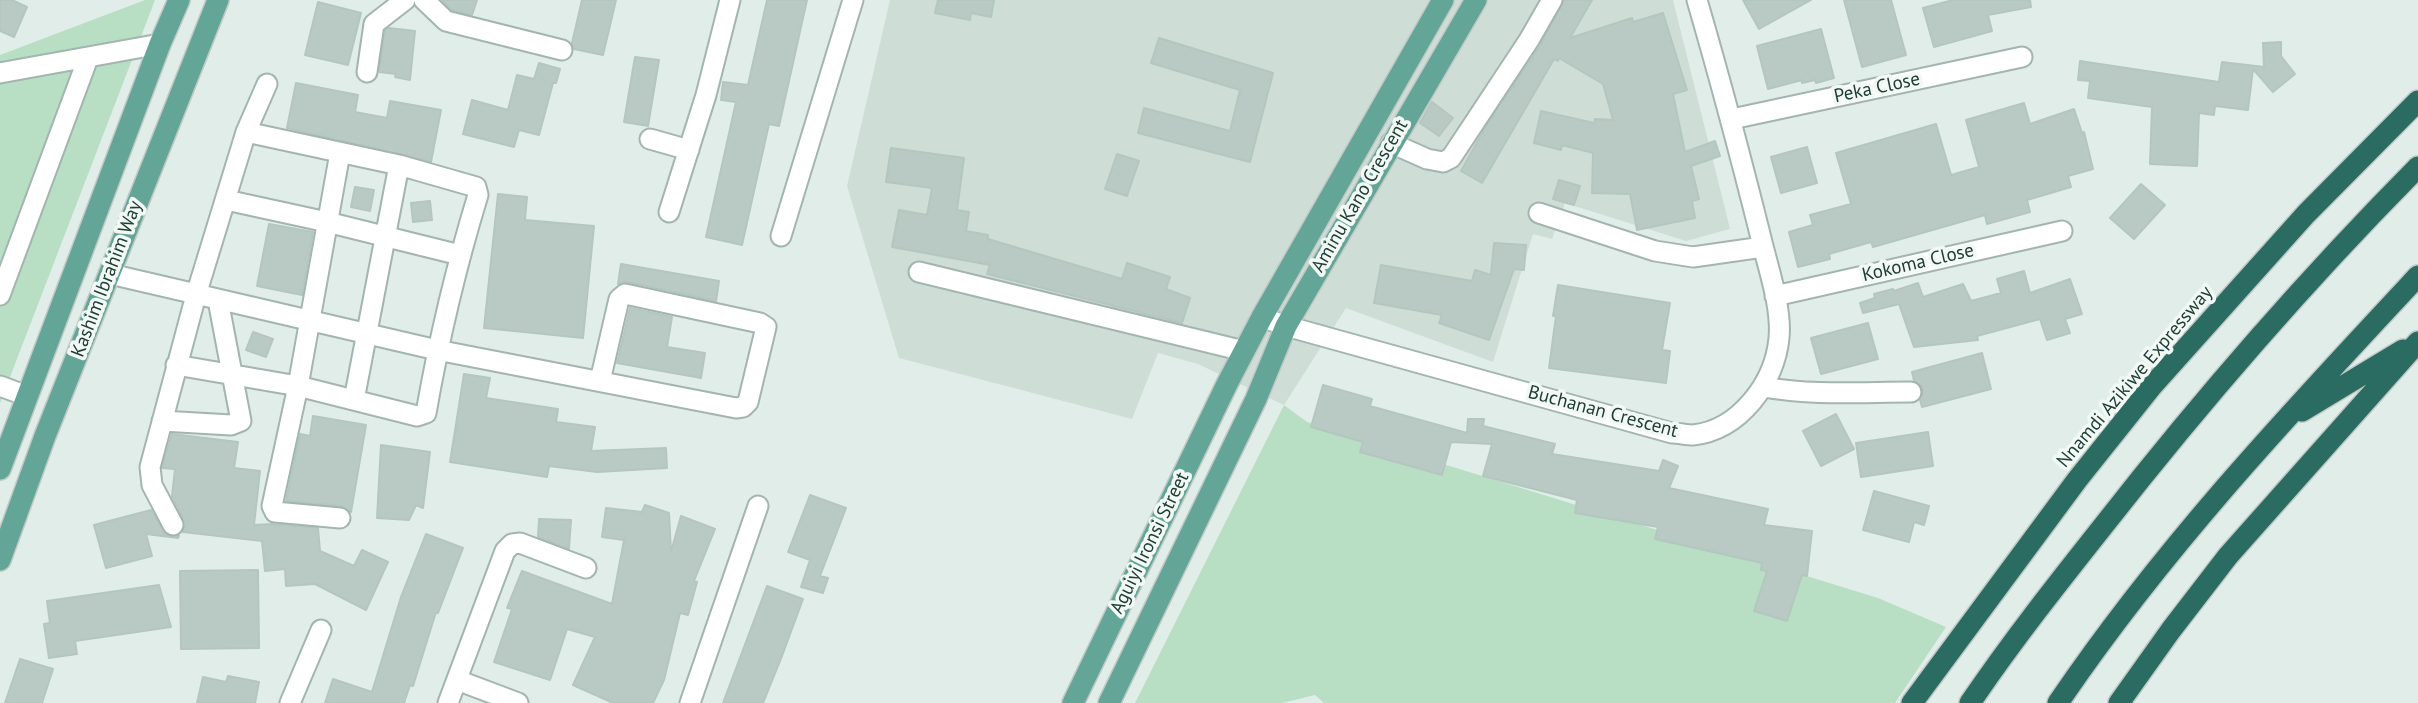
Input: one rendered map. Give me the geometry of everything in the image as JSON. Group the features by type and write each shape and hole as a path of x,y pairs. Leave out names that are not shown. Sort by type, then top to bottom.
{"highway":[{"name":"Nnamdi Azikiwe Expressway","path":"1912,703 2077,480 2152,386 2306,214 2418,101"},
{"path":"1970,703 2027,623 2164,449 2333,254 2418,167"},
{"path":"2058,703 2147,579 2279,424 2418,276"},
{"path":"2279,424 2418,341"},
{"path":"2119,703 2228,556 2418,341"}],"main road":[{"name":"Kashim Ibrahim Way","path":"0,469 179,0"},
{"name":"Kashim Ibrahim Way","path":"0,560 45,436 218,0"},
{"name":"Aminu Kano Crescent","path":"1227,384 1262,317 1443,0"},
{"name":"Aminu Kano Crescent","path":"1256,399 1286,326 1476,0"},
{"name":"Aguiyi Ironsi Street","path":"1073,703 1227,384"},
{"name":"Aguiyi Ironsi Street","path":"1110,701 1256,399"}],"street":[{"path":"367,72 374,24 405,0"},
{"path":"424,0 446,20 562,50"},
{"path":"668,212 706,95 730,0"},
{"path":"780,236 853,0"},
{"path":"1391,143 1427,159 1443,162 1451,158 1529,40 1552,0"},
{"name":"Buchanan Crescent","path":"1262,317 1286,326 1672,433 1692,435 1726,423 1748,406 1764,387 1776,358 1780,336 1775,296 1732,120 1697,0"},
{"path":"0,73 160,44"},
{"name":"Peka Close","path":"1732,120 2022,57"},
{"path":"0,295 89,58"},
{"path":"173,525 152,485 150,467 196,295 246,132 267,84"},
{"path":"176,365 298,386 417,416 425,415 437,350 478,195 476,187 399,165 246,132"},
{"path":"650,139 689,150"},
{"path":"340,153 298,386 272,506 275,512 340,518"},
{"path":"354,400 399,165"},
{"path":"226,200 460,255"},
{"path":"1539,213 1655,251 1693,257 1763,247"},
{"name":"Kokoma Close","path":"1775,296 2062,231"},
{"path":"919,272 1244,351"},
{"path":"110,274 437,350 600,382 736,408 743,407 748,402 766,327 760,323 625,294 619,299 600,382"},
{"path":"162,421 238,424 240,418 218,300"},
{"path":"0,386 27,396"},
{"path":"1764,387 1815,393 1911,392"},
{"path":"690,703 758,506"},
{"path":"449,703 505,551 512,544 520,544 586,568"},
{"path":"290,703 321,630"},
{"path":"457,680 518,703"}],"shaded area":[{"path":"890,0 1673,0 1730,229 1686,241 1565,203 1552,239 1533,234 1493,362 1346,308 1284,405 1198,364 1158,353 1132,419 899,358 847,186"}],"green space":[{"path":"145,0 155,0 0,403 0,55"},
{"path":"1284,405 1307,422 1878,598 1946,627 1895,703 1324,703 1315,695 1282,703 1135,703"}],"building":[{"path":"0,0 12,0 27,7 14,37 0,31"},
{"path":"442,0 477,0 472,15 452,10"},
{"path":"582,0 616,0 603,55 574,49 572,43"},
{"path":"767,0 807,0 779,126 769,124 742,245 706,237 736,102 721,100 723,82 748,85"},
{"path":"938,0 994,0 991,17 971,13 970,20 935,13"},
{"path":"1564,0 1592,0 1570,38 1632,18 1633,22 1663,13 1687,90 1673,94 1685,152 1715,141 1720,156 1691,166 1699,199 1692,201 1695,218 1637,230 1630,194 1592,193 1593,153 1562,145 1561,150 1534,143 1541,111 1594,123 1595,119 1613,120 1603,84 1559,58 1558,61 1554,59 1482,183 1461,171 1485,128 1540,46"},
{"path":"1743,0 1811,0 1759,29"},
{"path":"1844,0 1891,0 1906,55 1862,67"},
{"path":"1953,0 2030,0 2031,7 1988,15 1992,31 1934,47 1923,8"},
{"path":"318,2 361,13 348,65 305,55"},
{"path":"389,28 415,31 410,80 395,77 396,74 379,72 385,31"},
{"path":"1821,29 1834,78 1816,83 1815,80 1802,83 1802,80 1768,89 1757,46"},
{"path":"1159,38 1273,73 1250,162 1138,133 1144,108 1230,131 1240,90 1151,63"},
{"path":"2281,42 2281,56 2295,74 2273,92 2253,69 2248,110 2215,106 2214,115 2199,113 2197,166 2150,164 2152,107 2088,98 2090,81 2078,80 2080,61 2219,82 2222,62 2264,67 2263,43"},
{"path":"635,57 659,60 648,126 624,122"},
{"path":"539,63 560,69 556,83 553,83 539,135 519,130 514,147 463,134 472,100 508,110 517,75 534,79"},
{"path":"296,83 358,95 355,112 387,118 390,101 441,110 431,162 287,128"},
{"path":"1432,102 1453,118 1439,136 1420,123"},
{"path":"2024,103 2030,124 2074,109 2082,133 2084,132 2093,169 2068,176 2071,187 2027,200 2030,212 1987,224 1985,215 1873,247 1871,242 1829,254 1830,259 1798,267 1789,232 1813,225 1810,215 1851,204 1836,153 1936,124 1951,175 1979,167 1966,120"},
{"path":"1807,147 1817,183 1781,193 1771,157"},
{"path":"891,148 964,158 957,210 969,212 966,231 988,235 988,239 1122,279 1127,263 1170,277 1166,289 1190,298 1182,323 987,274 990,265 892,247 899,210 927,215 932,188 886,182"},
{"path":"1117,154 1139,161 1127,196 1105,189"},
{"path":"1559,180 1580,186 1574,205 1553,199"},
{"path":"2141,184 2165,205 2134,239 2110,218"},
{"path":"355,187 374,190 370,211 351,207"},
{"path":"498,194 527,197 525,220 594,226 583,338 484,328"},
{"path":"430,201 432,220 413,222 411,203"},
{"path":"269,224 313,232 302,295 257,286"},
{"path":"1494,243 1526,245 1524,270 1514,269 1489,340 1439,323 1442,315 1374,303 1381,265 1472,281 1475,270 1491,275"},
{"path":"621,264 719,281 716,301 628,282 618,284"},
{"path":"2024,271 2030,293 2070,279 2082,314 2065,319 2070,333 2047,340 2040,319 1977,336 1978,340 1914,347 1899,304 1863,313 1860,303 1875,298 1874,294 1918,283 1923,297 1963,284 1971,301 2001,293 1997,279"},
{"path":"1558,285 1670,303 1662,350 1670,351 1666,383 1549,368"},
{"path":"630,308 672,317 667,347 705,353 701,378 617,363"},
{"path":"1868,323 1878,359 1821,374 1811,338"},
{"path":"253,332 273,339 266,357 246,350"},
{"path":"1982,353 1991,389 1922,407 1922,386 1914,380 1912,372"},
{"path":"464,374 490,378 486,398 558,409 556,422 595,427 591,451 666,448 667,468 597,472 549,466 547,477 450,462"},
{"path":"1323,385 1372,399 1370,406 1467,433 1468,419 1484,419 1483,426 1555,444 1552,454 1659,471 1663,460 1678,466 1669,488 1768,509 1764,525 1812,531 1807,576 1802,575 1787,621 1754,611 1767,571 1761,570 1762,563 1655,539 1658,527 1575,513 1577,500 1483,476 1492,444 1451,442 1442,475 1360,452 1363,442 1311,427"},
{"path":"1836,414 1854,449 1821,466 1803,431"},
{"path":"313,416 366,425 351,512 341,506 286,501 300,434 310,436"},
{"path":"1928,432 1933,466 1861,477 1856,443"},
{"path":"172,434 238,442 234,468 260,471 254,525 318,528 320,551 354,566 362,550 388,562 366,610 315,584 286,586 285,569 265,571 262,541 183,532 184,520 172,496 175,469 162,468"},
{"path":"381,445 430,452 423,508 416,505 409,520 377,518"},
{"path":"1874,491 1929,506 1924,525 1914,522 1909,542 1863,530"},
{"path":"810,495 846,508 820,576 828,578 823,593 801,587 810,560 788,552"},
{"path":"645,505 669,513 671,552 681,516 715,529 694,581 697,582 688,615 680,613 664,680 653,703 613,703 573,685 595,637 567,629 550,680 494,662 512,609 507,608 522,571 612,604 624,540 602,537 606,508 642,512"},
{"path":"151,510 166,535 179,536 178,538 146,534 152,556 106,568 94,525"},
{"path":"539,519 571,520 569,549 538,537"},
{"path":"426,534 463,548 438,613 436,612 413,686 410,685 404,703 325,703 333,679 372,692 401,597"},
{"path":"258,570 259,648 181,649 180,571"},
{"path":"159,585 171,627 75,641 77,654 49,658 44,624 50,623 47,601"},
{"path":"767,586 803,599 782,656 763,703 723,703"},
{"path":"20,659 53,669 42,703 5,703"},
{"path":"228,676 259,682 255,703 197,703 203,677 226,682"}]}
